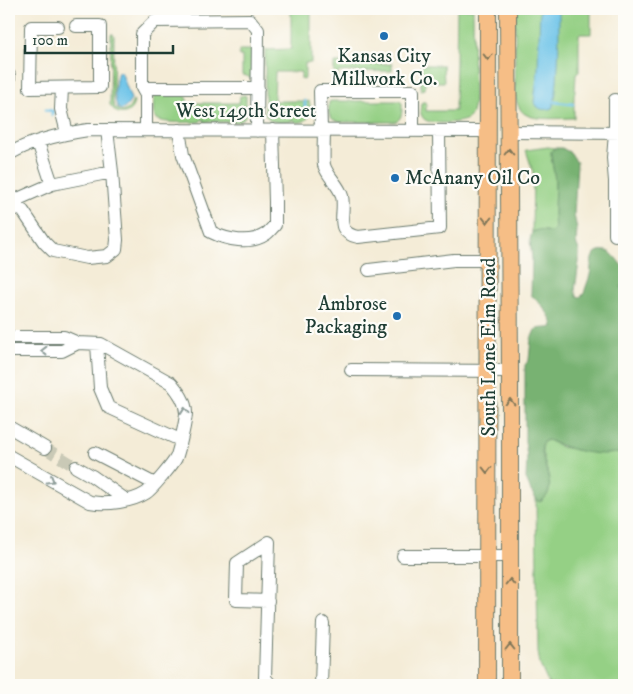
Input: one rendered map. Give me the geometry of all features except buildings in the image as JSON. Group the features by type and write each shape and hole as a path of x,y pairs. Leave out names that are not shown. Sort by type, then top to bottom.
{"main road":[{"name":"South Lone Elm Road","path":"487,685 488,9"},
{"name":"South Lone Elm Road","path":"508,9 510,685"}],"street":[{"path":"146,130 146,95 142,88 142,34 155,21 250,20 258,30 257,130"},
{"path":"58,27 30,27 30,88 100,87 100,26 76,26"},
{"path":"9,75 9,116"},
{"path":"62,88 62,109 67,133"},
{"path":"142,88 258,88"},
{"path":"413,131 413,91 320,91 324,165 342,196 342,226 351,236 358,237 440,228 439,131"},
{"path":"615,100 620,133 613,158 615,235"},
{"name":"West 149th Street","path":"9,154 54,136 88,130 488,131"},
{"path":"9,203 23,212 44,242 53,251 87,258 107,256 116,249 117,240 107,130"},
{"path":"179,130 183,155 211,232 221,237 236,240 252,240 266,234 275,225 273,130"},
{"path":"509,132 620,133"},
{"path":"38,142 52,184"},
{"path":"9,203 52,184 112,172"},
{"path":"369,270 454,260 487,260"},
{"path":"9,337 64,336 78,343 102,344 171,383 178,390 184,402 186,412 176,459 147,492 126,500 109,504 90,502 9,456"},
{"path":"9,351 62,351 78,343"},
{"path":"97,344 100,388 108,408 180,440"},
{"path":"351,370 510,370"},
{"path":"9,427 45,448"},
{"path":"95,453 155,484"},
{"path":"76,467 126,500"},
{"path":"268,601 236,600 237,563 269,542 268,601 265,678 271,685"},
{"path":"403,556 510,556"},
{"path":"321,685 323,623"}],"green space":[{"path":"291,9 311,9 311,63 305,63 304,80 301,79 301,72 275,72 274,101 304,101 304,112 306,111 306,102 309,101 310,113 309,117 304,121 275,122 269,119 265,113 265,50 291,49"},
{"path":"457,9 473,9 474,101 472,111 470,117 462,121 440,123 427,121 421,114 422,102 426,103 426,111 455,111"},
{"path":"515,9 591,9 591,34 579,34 579,72 576,74 574,118 535,118 525,114 517,104 515,96"},
{"path":"111,34 114,35 113,103 115,108 122,112 128,109 134,101 132,108 125,113 116,112 110,105"},
{"path":"239,50 253,50 253,74 251,79 242,75 242,56 239,56"},
{"path":"334,63 392,64 392,71 338,72 338,80 335,81"},
{"path":"421,65 443,65 444,82 425,82 425,89 421,90"},
{"path":"157,94 185,94 187,96 187,103 239,103 240,96 245,95 246,110 243,113 246,115 238,122 204,122 204,119 199,122 158,120 154,113 154,97"},
{"path":"400,101 402,103 402,114 396,122 339,122 329,115 329,102"},
{"path":"555,148 551,151 551,158 555,180 555,229 551,232 538,230 532,232 533,172 526,150"},
{"path":"555,148 562,148 571,153 577,163 574,215 577,229 576,243 579,250 575,290 577,296 580,297 584,294 590,275 592,258 599,251 610,252 624,268 624,280 621,287 624,291 624,454 583,452 548,440 543,442 543,457 548,473 549,490 540,502 531,491 526,479 525,365 529,360 531,339 535,330 553,327 548,314 531,295 532,259 530,240 532,232 538,230 551,232 555,229 555,180 551,151"},
{"path":"548,440 561,447 607,454 618,452 624,454 624,685 549,685 540,665 538,652 536,499 540,501 546,496 549,489 548,473 542,449 543,442"}],"water":[{"path":"540,9 559,9 559,54 556,95 552,108 546,109 539,108 534,102 538,68"},
{"path":"121,71 131,99 127,106 121,110 116,103 115,84 118,72"}],"waterway":[{"path":"305,101 305,111"},
{"path":"555,102 573,104"},
{"path":"46,110 53,111 52,115"},
{"path":"240,112 246,112"}],"tunnel":[{"path":"45,448 76,467"}],"place":[{"name":"Kansas City Millwork Co.","path":"384,36"},
{"name":"McAnany Oil Co","path":"395,178"},
{"name":"Ambrose Packaging","path":"397,316"}]}
